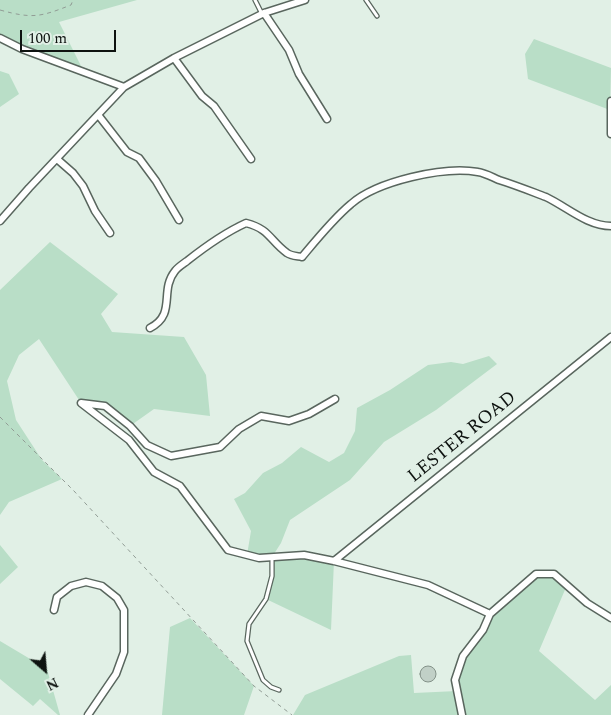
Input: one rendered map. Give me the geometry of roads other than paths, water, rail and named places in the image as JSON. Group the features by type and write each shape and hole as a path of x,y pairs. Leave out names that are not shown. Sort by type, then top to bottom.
{"street":[{"path":"0,221 124,87 174,58 263,14 305,0"},
{"path":"263,14 289,50 299,74 327,119"},
{"path":"0,38 22,49 124,87"},
{"path":"174,58 202,96 214,106 251,159"},
{"path":"611,101 611,134"},
{"path":"99,116 127,152 139,158 156,181 179,220"},
{"path":"57,159 73,173 83,186 95,212 110,233"},
{"path":"150,328 159,323 163,318 168,286 175,271 220,237 246,223 257,226 267,232 287,253 302,257 320,235 352,203 372,190 407,178 459,171 479,172 541,195 602,226 611,226"},
{"name":"LESTER ROAD","path":"334,561 611,338"},
{"path":"336,399 308,414 289,421 261,416 239,428 220,447 171,456 147,445 130,426 105,406 82,403 129,440 154,472 180,486 228,550 259,558 304,555 334,561 428,585 490,614"},
{"path":"462,715 455,680 463,656 483,630 490,614 536,574 554,574 587,603 611,618"},
{"path":"54,610 57,597 71,586 86,582 102,586 117,598 124,610 124,652 116,674 88,715"}],"lane":[{"path":"255,0 263,14"},
{"path":"366,0 377,16"},
{"path":"272,558 272,576 266,599 249,624 247,641 263,680 271,687 279,690"}]}
